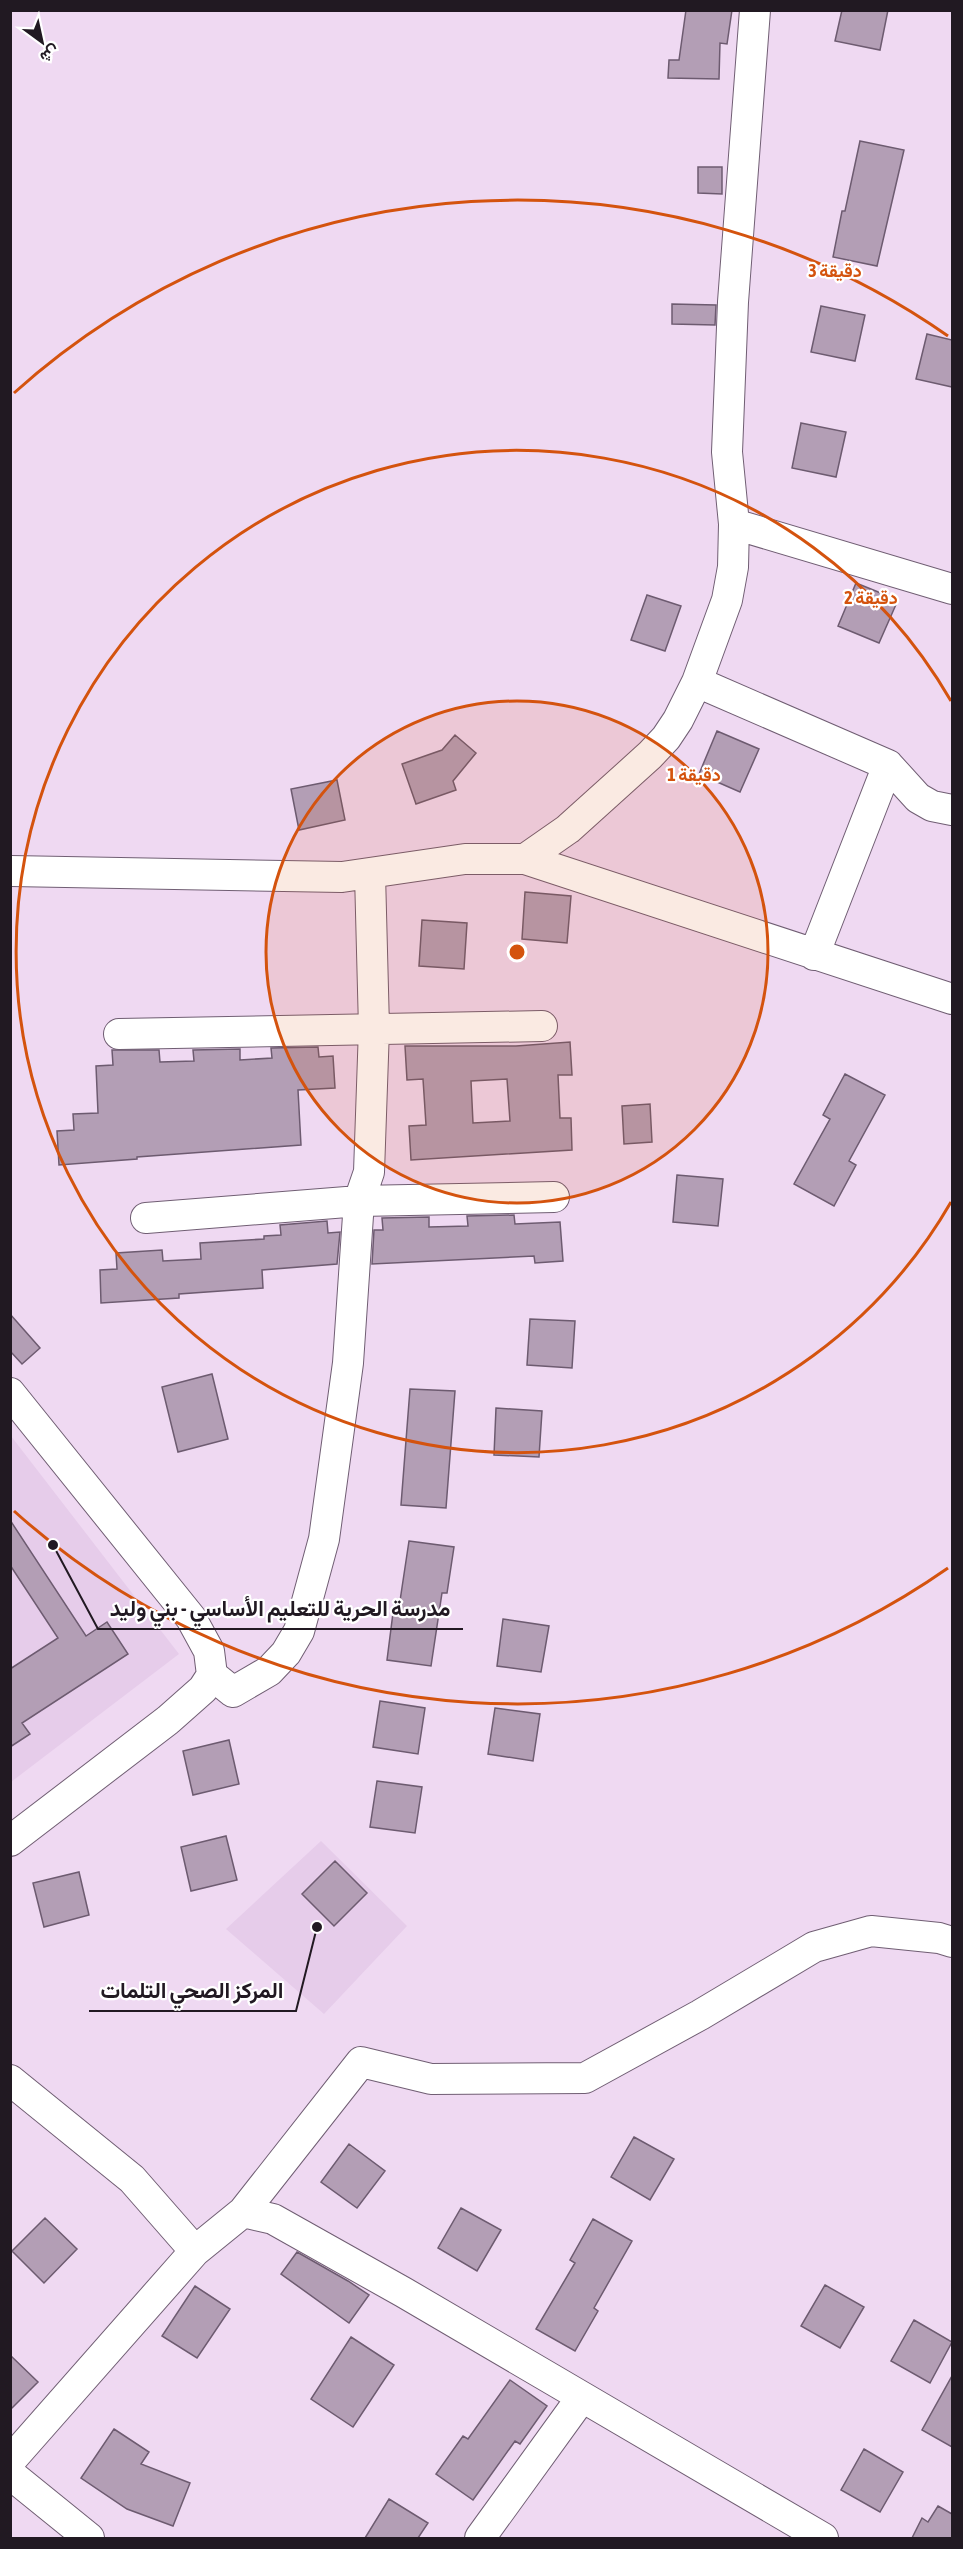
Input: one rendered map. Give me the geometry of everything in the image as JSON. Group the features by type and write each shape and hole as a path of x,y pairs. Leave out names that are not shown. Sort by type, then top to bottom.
{"street":[{"path":"525,859 568,829 650,755 678,720 697,682 727,600 733,567 734,524 727,452 733,302 755,10"},
{"path":"734,524 952,589"},
{"path":"697,682 888,765 918,798 932,806 952,810"},
{"path":"814,955 888,765"},
{"path":"11,872 342,878 465,859 525,859 952,999"},
{"path":"212,1675 233,1692 269,1671 286,1653 298,1631 326,1527 348,1363 359,1201 369,1172 374,1028 370,874"},
{"path":"119,1034 542,1026"},
{"path":"146,1218 359,1201 554,1197"},
{"path":"10,1393 191,1618 209,1651 212,1675 203,1689 168,1720 10,1841"},
{"path":"10,2461 195,2251 243,2212 361,2062 431,2079 585,2078 700,2015 814,1947 871,1931 939,1938 952,1942"},
{"path":"10,2080 132,2179 195,2251"},
{"path":"243,2212 273,2219 403,2292 824,2538"},
{"path":"480,2538 582,2397"},
{"path":"10,2474 89,2538"}],"shaded area":[{"path":"11,1436 179,1654 11,1782"},
{"path":"321,1841 407,1926 324,2014 226,1929"}],"building":[{"path":"686,10 732,10 727,44 720,43 719,79 668,78 669,60 679,60"},
{"path":"842,10 888,10 880,50 835,41"},
{"path":"860,141 904,150 877,266 833,257"},
{"path":"698,167 722,167 722,194 698,193"},
{"path":"672,304 716,305 715,325 672,324"},
{"path":"821,306 865,315 855,361 811,352"},
{"path":"927,334 952,340 952,387 916,379"},
{"path":"801,423 846,432 836,477 792,468"},
{"path":"856,583 898,600 879,643 838,626"},
{"path":"647,595 681,606 665,651 631,640"},
{"path":"717,731 759,749 740,792 699,774"},
{"path":"455,735 476,753 453,781 456,790 416,804 402,764 442,750"},
{"path":"337,780 345,820 299,830 291,789"},
{"path":"525,892 571,896 567,943 522,939"},
{"path":"422,920 467,923 464,969 419,966"},
{"path":"570,1042 572,1075 558,1075 560,1118 571,1118 572,1150 411,1160 409,1126 426,1125 423,1079 407,1080 405,1046 516,1046","holes":["507,1079 510,1121 473,1123 471,1081"]},
{"path":"318,1047 319,1057 333,1056 335,1088 298,1090 301,1145 59,1165 57,1131 74,1130 73,1114 98,1113 96,1066 113,1065 112,1050 159,1050 160,1062 194,1061 193,1050 240,1049 240,1060 272,1058 271,1048"},
{"path":"845,1074 885,1095 849,1161 856,1165 834,1206 794,1184 830,1119 823,1115"},
{"path":"650,1104 652,1142 624,1144 622,1106"},
{"path":"677,1175 723,1179 718,1226 673,1222"},
{"path":"514,1215 515,1224 560,1222 563,1261 535,1263 534,1256 372,1264 374,1230 383,1230 382,1218 429,1217 429,1227 468,1226 467,1216"},
{"path":"327,1221 328,1233 340,1232 337,1264 262,1270 263,1288 179,1294 179,1298 101,1303 100,1270 117,1269 116,1253 162,1250 163,1261 201,1259 200,1243 264,1239 264,1236 281,1235 280,1225"},
{"path":"10,1314 40,1348 22,1364 10,1351"},
{"path":"530,1319 575,1321 572,1368 527,1365"},
{"path":"212,1374 228,1439 178,1452 162,1387"},
{"path":"410,1389 455,1391 446,1508 401,1505"},
{"path":"496,1408 542,1411 539,1457 494,1455"},
{"path":"10,1520 86,1636 107,1622 128,1654 22,1723 30,1734 10,1747 10,1669 58,1638 10,1565"},
{"path":"409,1541 454,1547 447,1593 442,1593 431,1666 387,1660 393,1613 398,1614"},
{"path":"503,1619 549,1626 541,1672 497,1666"},
{"path":"380,1701 425,1708 418,1754 373,1747"},
{"path":"495,1708 540,1714 533,1761 488,1754"},
{"path":"229,1740 239,1784 193,1795 183,1751"},
{"path":"377,1781 422,1787 415,1833 370,1827"},
{"path":"226,1836 237,1880 191,1891 181,1847"},
{"path":"335,1861 367,1893 334,1926 302,1894"},
{"path":"79,1872 89,1915 44,1927 33,1883"},
{"path":"634,2137 674,2159 650,2200 611,2177"},
{"path":"349,2144 385,2171 357,2208 321,2182"},
{"path":"461,2208 501,2230 477,2271 438,2248"},
{"path":"45,2218 77,2249 44,2283 12,2251"},
{"path":"593,2219 632,2241 594,2308 598,2311 575,2351 536,2329 575,2263 570,2260"},
{"path":"297,2252 369,2295 349,2323 281,2274"},
{"path":"825,2285 864,2307 840,2348 801,2326"},
{"path":"195,2286 230,2309 197,2358 162,2336"},
{"path":"914,2320 952,2342 930,2383 891,2361"},
{"path":"351,2337 394,2365 353,2427 311,2399"},
{"path":"10,2355 38,2382 10,2410"},
{"path":"952,2376 952,2447 922,2430"},
{"path":"510,2380 547,2406 520,2444 515,2441 473,2500 436,2474 463,2436 468,2439"},
{"path":"114,2429 149,2452 141,2464 190,2483 173,2526 127,2509 81,2478"},
{"path":"864,2449 903,2472 880,2512 841,2490"},
{"path":"389,2499 428,2523 418,2538 365,2538"},
{"path":"938,2506 952,2514 952,2538 912,2538 922,2518 928,2522"}],"place":[{"name":"مدرسة الحرية للتعليم الأساسي - بني وليد","path":"53,1545"},
{"name":"المركز الصحي التلمات","path":"317,1927"}]}
